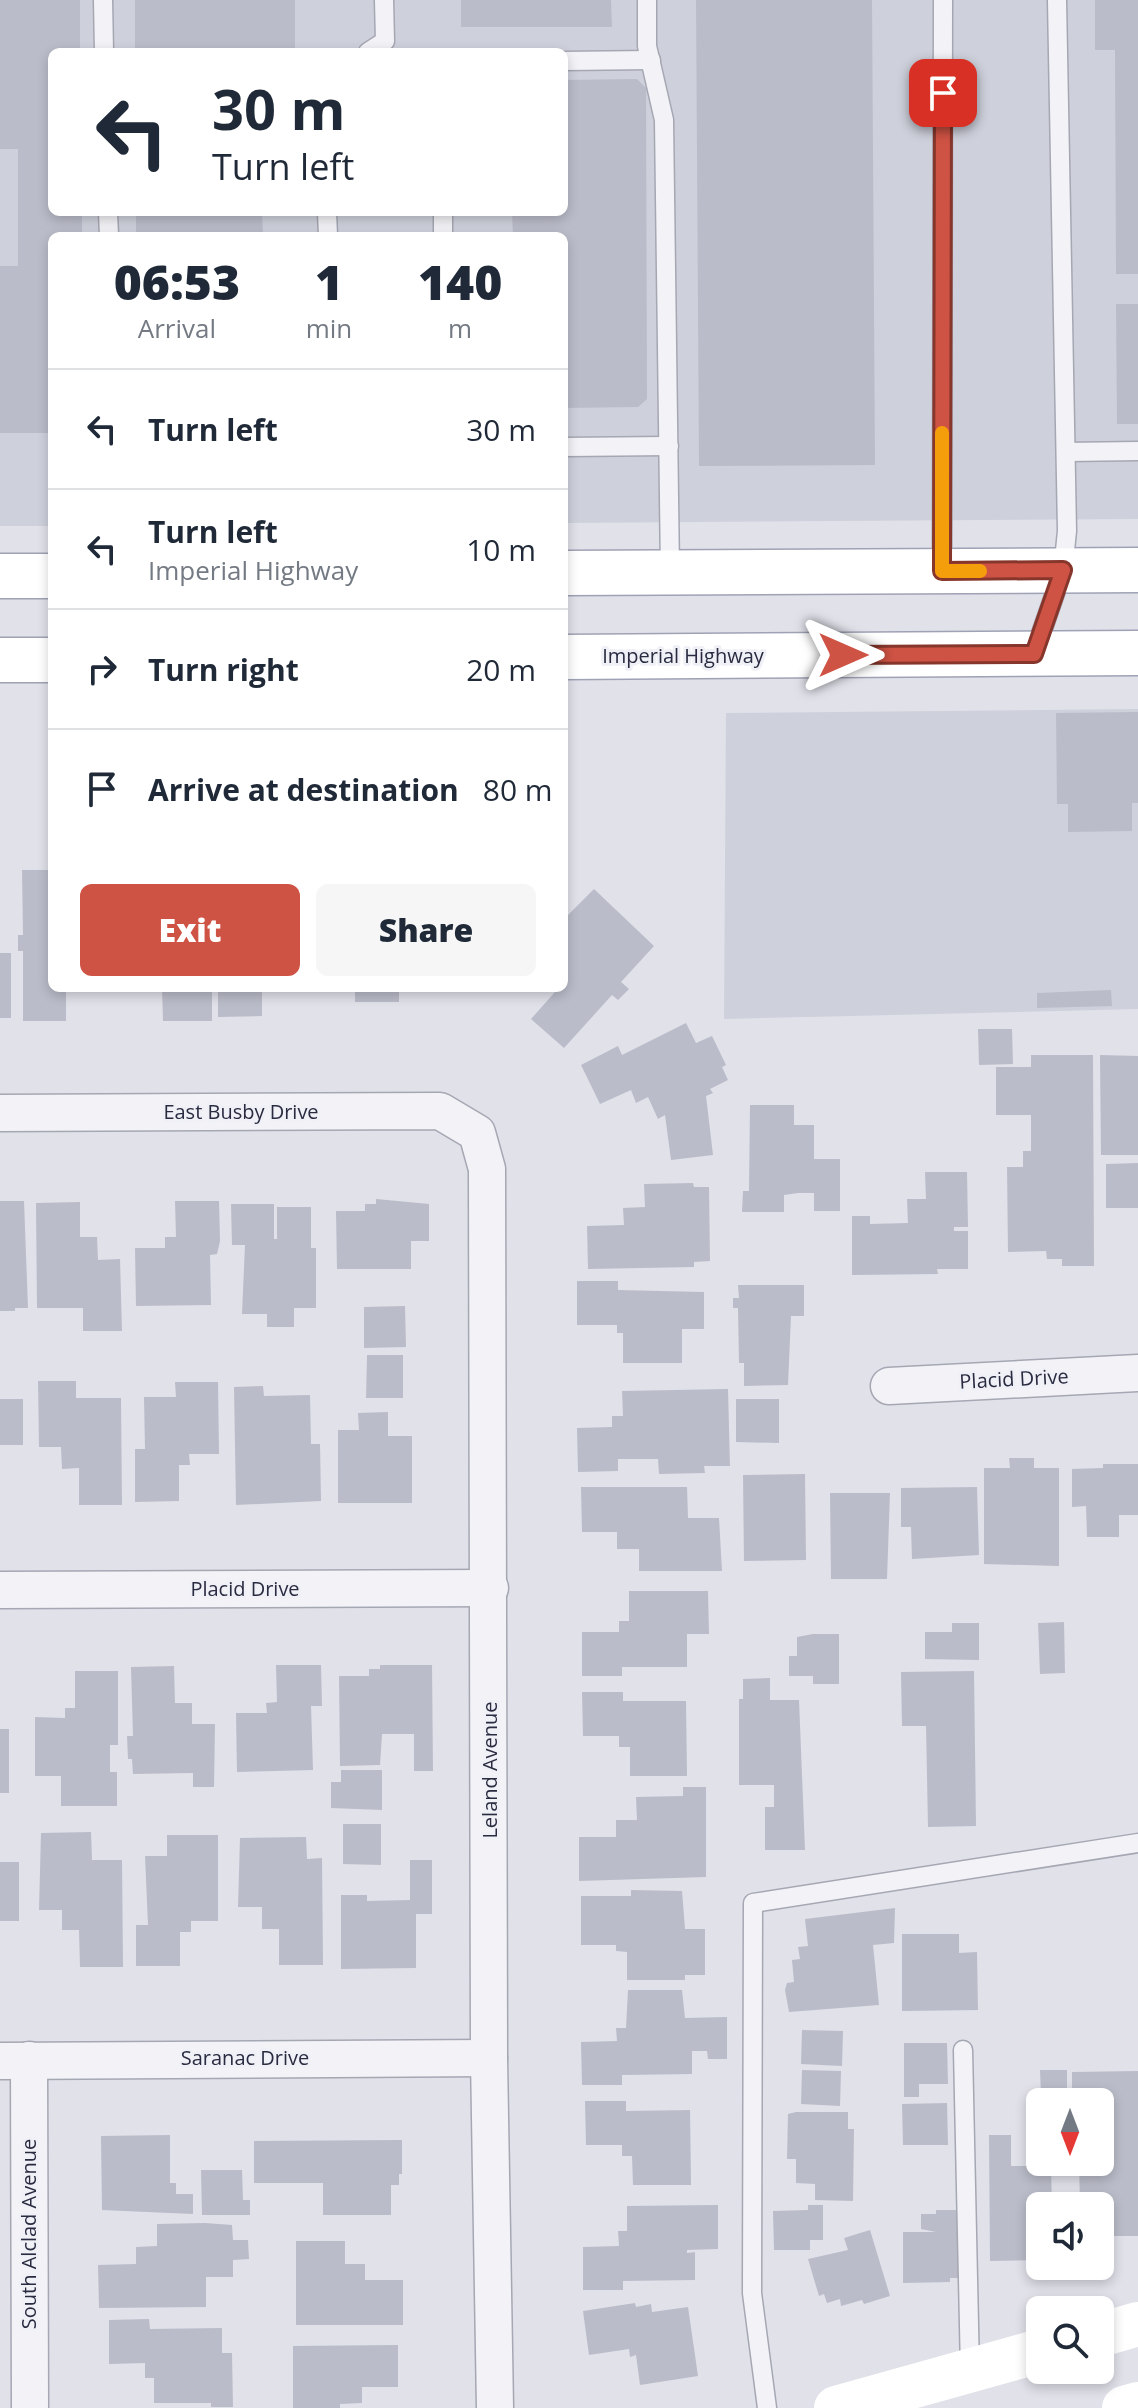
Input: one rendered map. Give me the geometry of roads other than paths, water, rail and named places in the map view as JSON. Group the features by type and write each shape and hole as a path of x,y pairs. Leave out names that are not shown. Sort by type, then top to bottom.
{"main road":[{"path":"568,573 1138,570"},
{"path":"0,576 48,576"},
{"name":"Imperial Highway","path":"568,657 1138,653"},
{"path":"0,660 48,660"},
{"path":"1114,2331 1138,2324"},
{"path":"836,2408 1026,2355"},
{"path":"1124,2408 1138,2404"}],"street":[{"name":"East Busby Drive","path":"0,1113 440,1111 477,1133"},
{"name":"Leland Avenue","path":"477,1133 487,1169 489,2058 495,2408"},
{"name":"Placid Drive","path":"889,1386 1138,1373"},
{"name":"Placid Drive","path":"0,1590 490,1588"},
{"name":"Saranac Drive","path":"14,2060 489,2058"},
{"name":"South Alclad Avenue","path":"14,2060 30,2408"}],"lane":[{"path":"103,0 104,48"},
{"path":"374,48 385,41 384,0"},
{"path":"647,0 651,60 664,120 670,572"},
{"path":"942,571 943,0"},
{"path":"1034,654 1063,570 1066,452 1057,0"},
{"path":"568,61 651,60"},
{"path":"568,447 669,446"},
{"path":"1066,452 1138,451"},
{"path":"767,2408 752,2293 753,1903 1138,1843"},
{"path":"963,2050 970,2371"}]}
